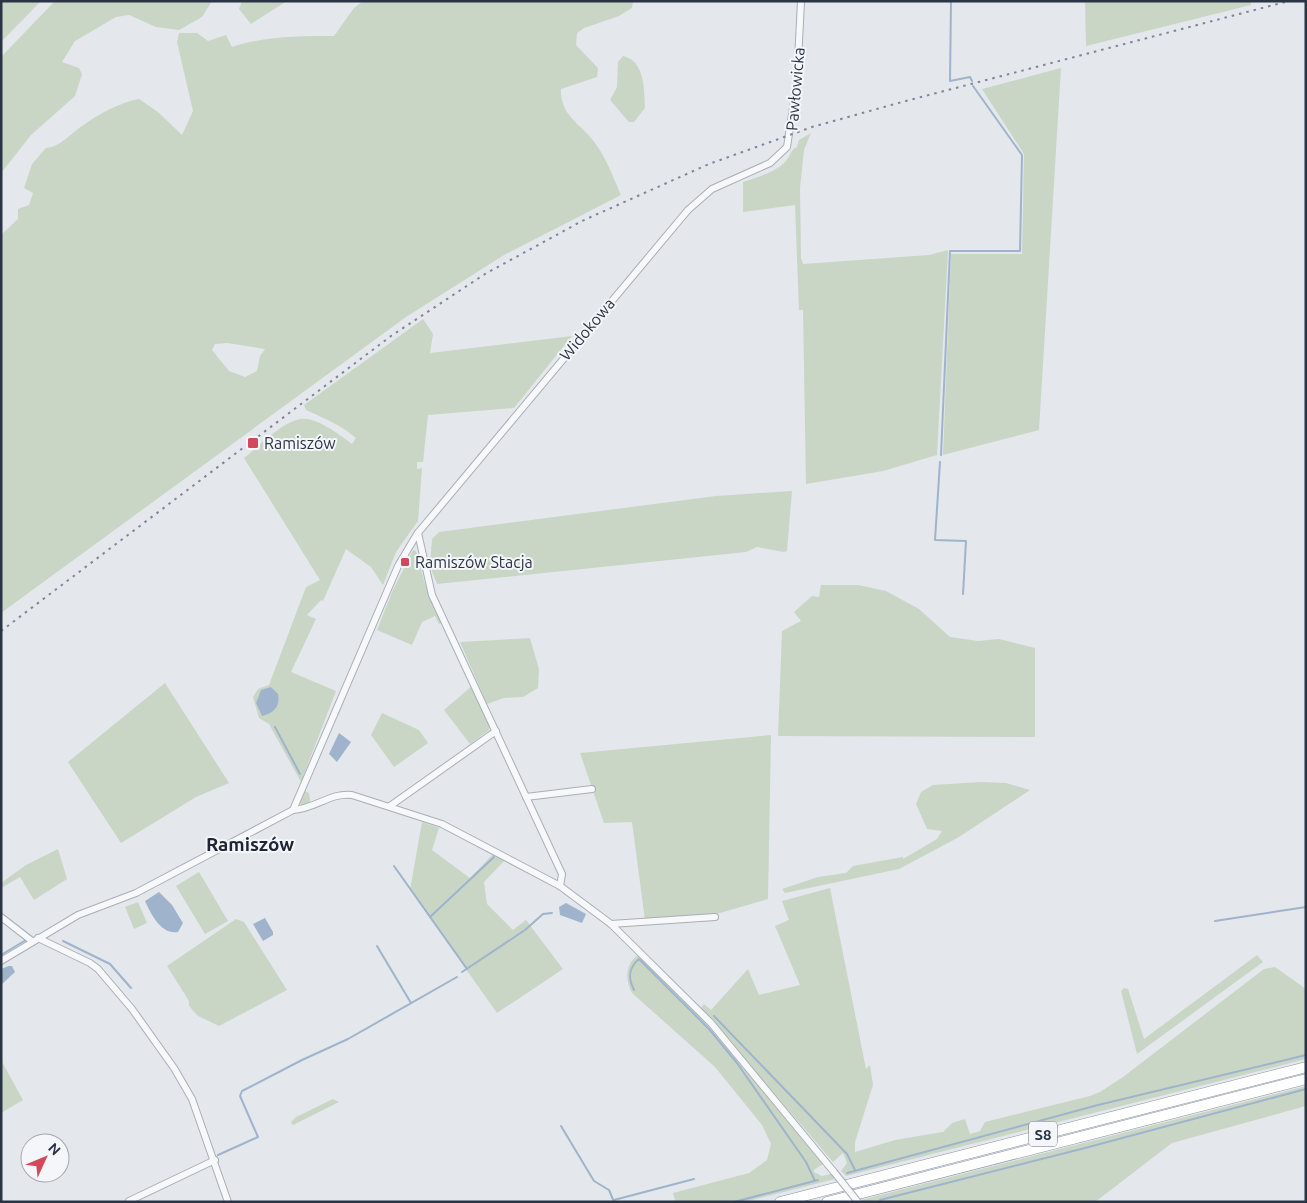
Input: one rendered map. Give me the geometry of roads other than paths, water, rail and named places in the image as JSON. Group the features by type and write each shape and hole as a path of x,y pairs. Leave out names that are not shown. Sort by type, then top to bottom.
{"highway":[{"name":"S8","path":"780,1202 1306,1066"},
{"name":"S8","path":"826,1202 1306,1079"}],"street":[{"name":"Pawłowicka","path":"765,166 782,154 790,140 798,66 800,1"},
{"name":"Widokowa","path":"294,810 398,566 418,533 688,210 719,185 765,166"},
{"path":"418,533 432,595 562,874 560,886"},
{"path":"390,806 496,731"},
{"path":"526,796 592,790"},
{"path":"1,960 78,915 154,884 294,810 305,810 344,794 390,806 442,824 560,886 611,924 711,1023 858,1202"},
{"path":"1,917 35,940 90,963 98,969 132,1009 186,1088 215,1160 228,1202"},
{"path":"611,924 715,917"},
{"path":"129,1202 215,1160"}],"water":[{"path":"271,687 278,694 278,703 273,711 262,716 256,703 261,690"},
{"path":"339,733 351,742 337,762 329,754"},
{"path":"159,892 172,905 183,923 178,932 167,930 157,923 147,906 145,901"},
{"path":"566,903 586,914 582,923 560,915 559,907"},
{"path":"265,918 273,935 263,941 253,924"},
{"path":"12,966 15,972 1,985 1,969"}],"waterway":[{"path":"951,1 950,81 970,77 972,81"},
{"path":"941,455 950,251 1020,251 1022,155 973,86"},
{"path":"940,462 935,540 966,541 963,594"},
{"path":"275,727 300,774"},
{"path":"430,917 494,857"},
{"path":"394,866 467,969"},
{"path":"1215,921 1306,907"},
{"path":"462,972 525,930 543,914 552,913"},
{"path":"1,955 26,940"},
{"path":"63,941 110,964 131,988"},
{"path":"377,946 411,1003"},
{"path":"634,990 630,973 635,962 639,959 709,1029 737,1063 806,1162 815,1181"},
{"path":"218,1155 258,1137 240,1096 242,1091 348,1039 457,977"},
{"path":"714,1016 847,1154 855,1170"},
{"path":"847,1173 1098,1105 1306,1055"},
{"path":"880,1200 1306,1089"},
{"path":"561,1126 594,1181 609,1190 614,1202"},
{"path":"614,1200 694,1179"},
{"path":"734,1202 818,1180"}],"railway":[{"path":"1,631 391,336 485,274 582,221 709,164 812,127 1289,1"}],"place":[{"name":"Ramiszów","path":"253,443"},
{"name":"Ramiszów Stacja","path":"405,562"}],"district":[{"name":"Ramiszów","path":"250,844"}]}
